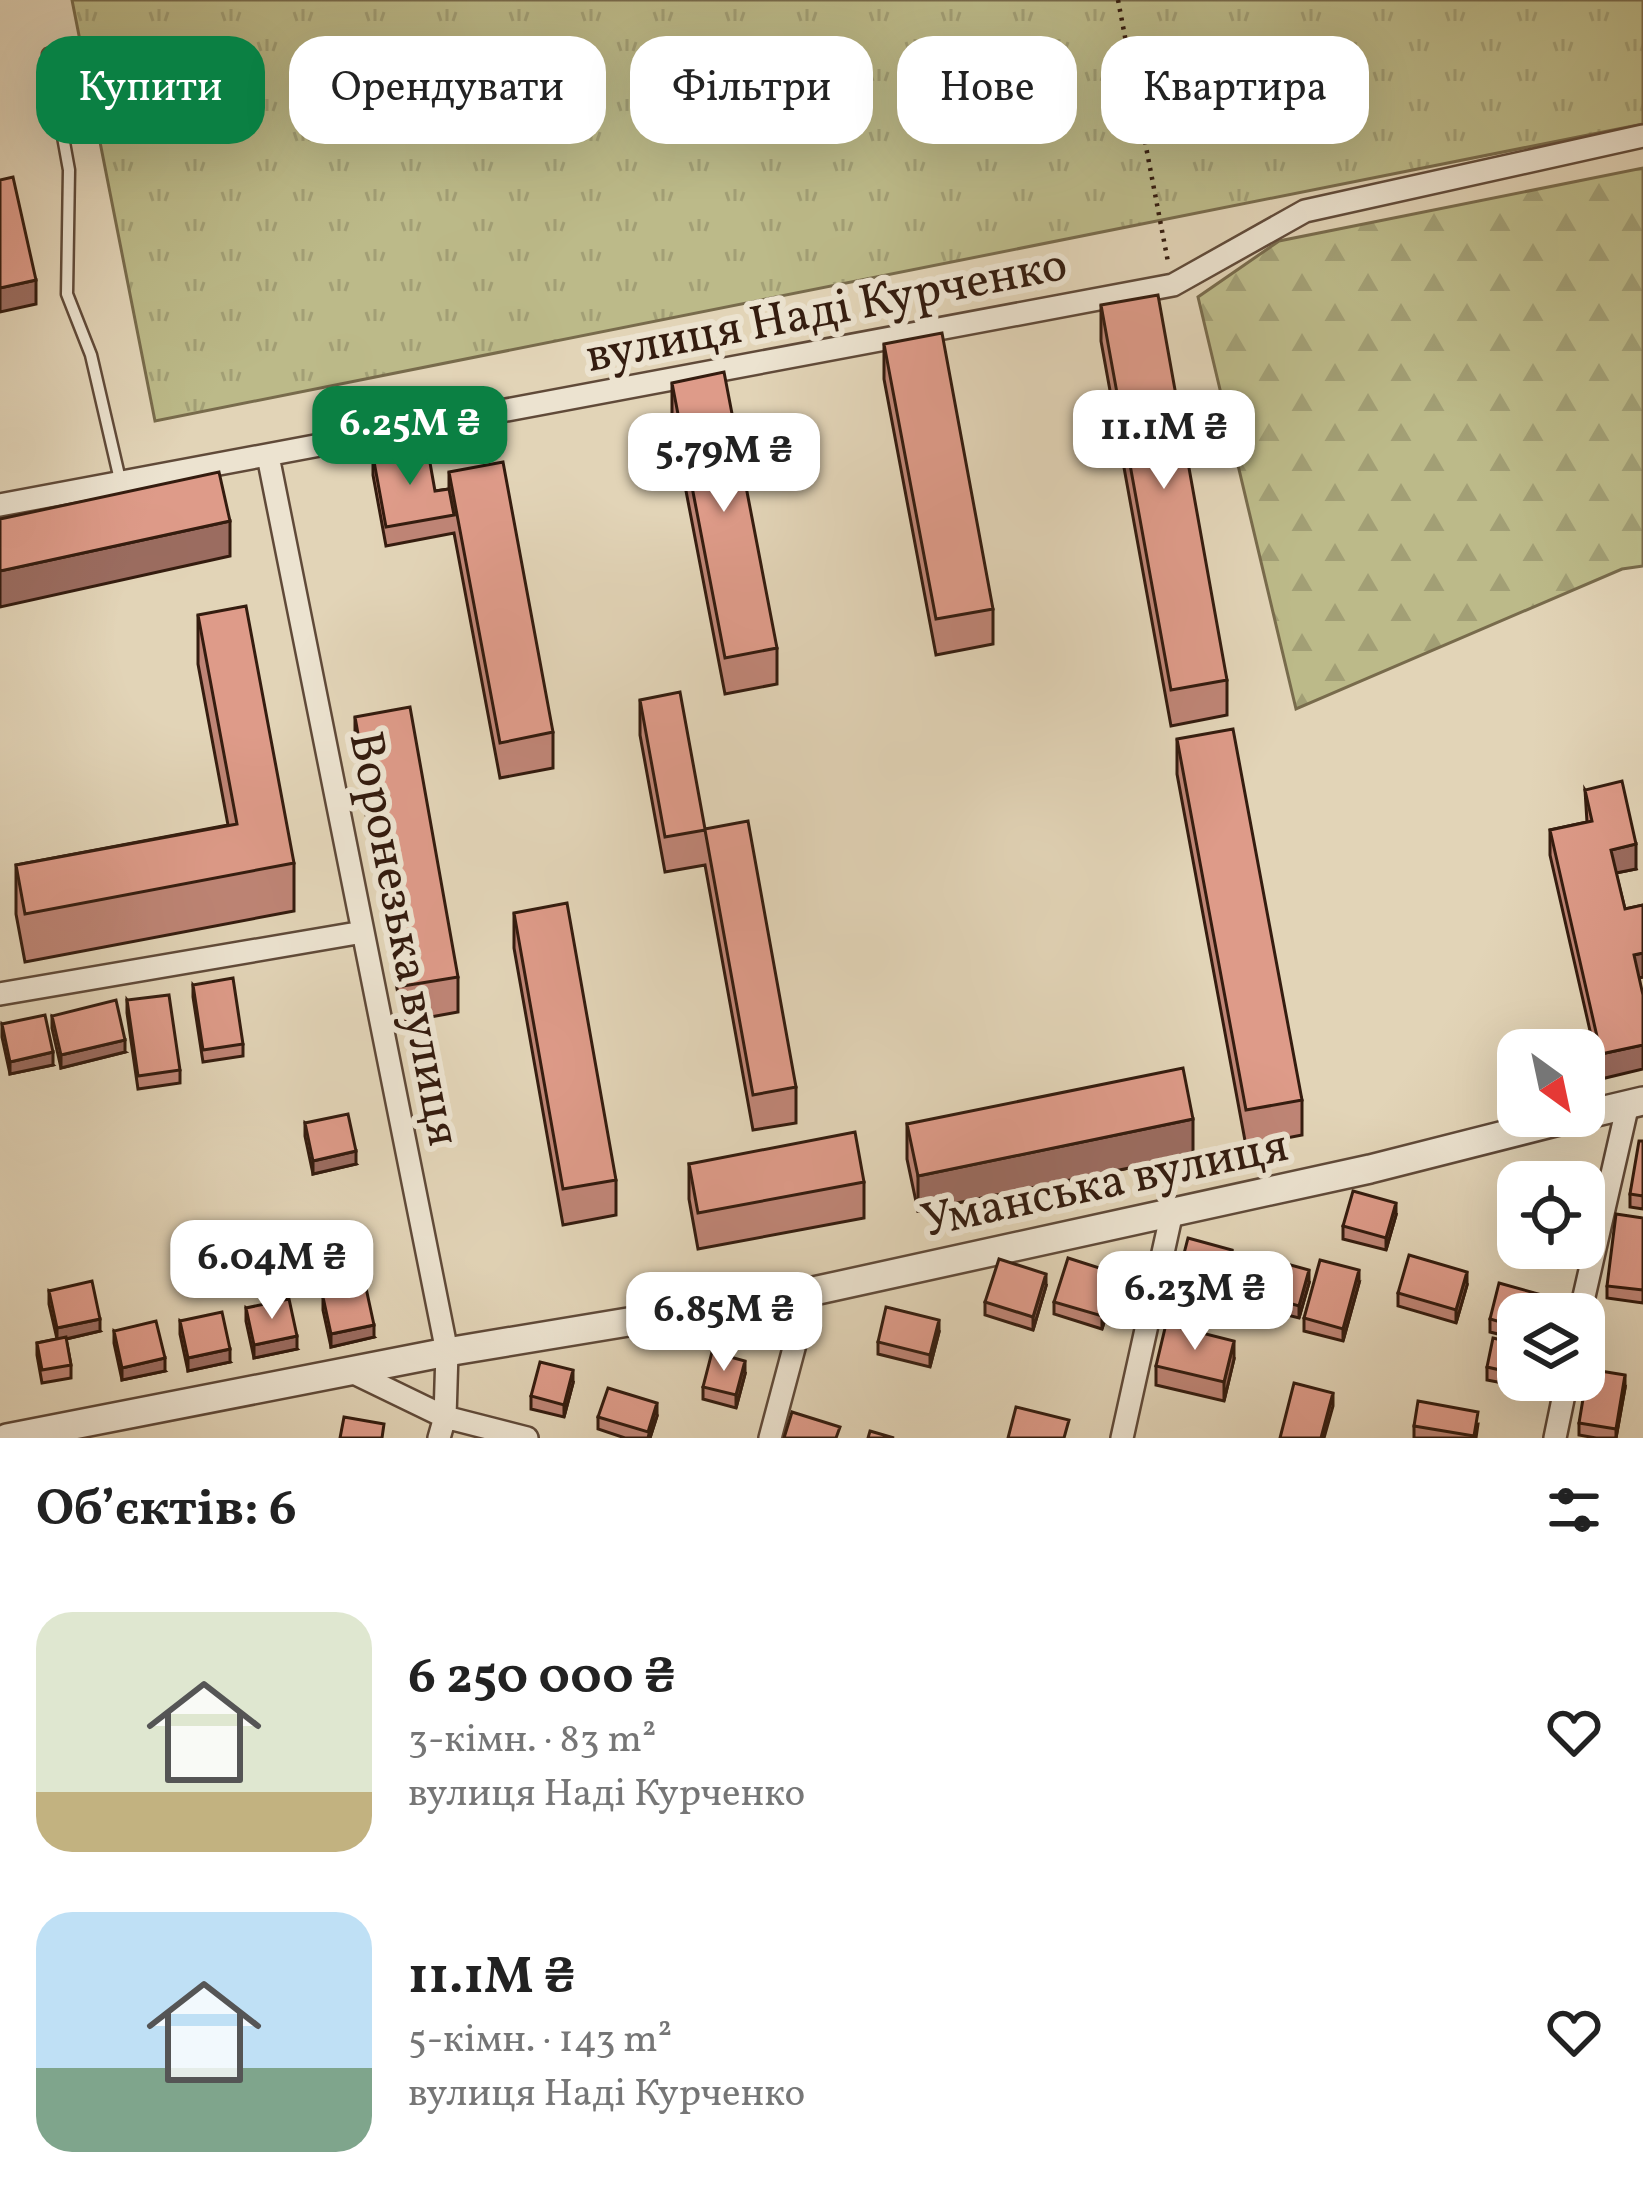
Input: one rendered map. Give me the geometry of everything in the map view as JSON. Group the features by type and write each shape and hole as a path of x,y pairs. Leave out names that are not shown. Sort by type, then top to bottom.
{"street":[{"name":"вулиця Наді Курченко","path":"0,505 1173,285 1305,211 1643,136"},
{"name":"Воронезька вулиця","path":"268,455 447,1352 442,1427"},
{"path":"0,994 363,932"},
{"path":"1585,1293 1635,1102"},
{"name":"Уманська вулиця","path":"1605,1109 1635,1102"},
{"name":"Уманська вулиця","path":"7,1438 447,1352 809,1292 1497,1137"},
{"path":"1122,1438 1172,1212"},
{"path":"770,1438 809,1292"},
{"path":"350,1371 442,1427 527,1438"},
{"path":"1555,1438 1563,1401"}],"lane":[{"path":"65,144 69,170 67,294 91,355 121,484"}],"path":[{"path":"1118,0 1173,285"}],"green space":[{"path":"72,0 1643,0 1643,124 155,421 100,144 265,144 265,36 79,36"},
{"path":"1643,168 1643,566 1622,569 1296,709 1198,297 1279,241"}],"building":[{"path":"13,177 36,280 0,288 0,180"},
{"path":"1158,295 1227,680 1171,690 1101,305"},
{"path":"942,333 993,609 936,619 884,344"},
{"path":"724,372 777,648 725,658 672,383"},
{"path":"427,446 435,491 449,489 454,515 386,527 373,456"},
{"path":"503,462 553,732 500,743 449,472"},
{"path":"219,472 230,521 0,571 0,519"},
{"path":"246,606 294,863 25,914 16,865 237,824 198,615"},
{"path":"680,692 705,829 748,821 796,1087 753,1095 705,830 665,837 640,700"},
{"path":"410,707 458,977 403,986 355,717"},
{"path":"1233,729 1302,1100 1246,1110 1177,739"},
{"path":"1622,781 1636,844 1611,850 1625,909 1643,905 1643,953 1634,955 1643,995 1643,1045 1605,1053 1605,1029 1595,1029 1550,830 1592,821 1585,790"},
{"path":"567,903 616,1180 563,1189 514,913"},
{"path":"233,978 243,1044 203,1050 193,985"},
{"path":"169,995 180,1070 138,1076 127,1000"},
{"path":"116,1000 125,1040 61,1055 52,1016"},
{"path":"45,1015 53,1052 10,1062 2,1024"},
{"path":"1183,1068 1193,1119 918,1176 907,1124"},
{"path":"348,1114 356,1151 313,1161 305,1123"},
{"path":"855,1132 864,1182 698,1213 689,1164"},
{"path":"1639,1141 1643,1141 1643,1196 1630,1194"},
{"path":"1353,1191 1396,1203 1386,1238 1343,1226"},
{"path":"1616,1214 1643,1218 1643,1290 1607,1286"},
{"path":"1188,1238 1232,1250 1222,1285 1179,1273"},
{"path":"1409,1255 1467,1272 1456,1310 1398,1293"},
{"path":"1068,1258 1115,1273 1102,1316 1054,1302"},
{"path":"1265,1258 1309,1270 1299,1306 1256,1294"},
{"path":"999,1259 1046,1274 1033,1317 985,1302"},
{"path":"1320,1260 1359,1270 1343,1329 1304,1318"},
{"path":"92,1281 100,1319 57,1328 49,1291"},
{"path":"1499,1283 1535,1293 1497,1293 1497,1321 1490,1319"},
{"path":"366,1288 374,1325 331,1334 323,1297"},
{"path":"289,1299 297,1336 254,1345 246,1308"},
{"path":"886,1307 939,1320 930,1355 878,1342"},
{"path":"222,1312 230,1349 188,1358 180,1321"},
{"path":"156,1321 165,1358 122,1368 114,1331"},
{"path":"1166,1324 1234,1341 1224,1382 1156,1366"},
{"path":"66,1337 71,1365 42,1370 37,1343"},
{"path":"1493,1338 1497,1339 1497,1369 1487,1367"},
{"path":"712,1352 745,1361 736,1395 703,1387"},
{"path":"540,1362 573,1370 564,1405 531,1396"},
{"path":"1605,1372 1625,1375 1616,1429 1579,1423 1583,1401 1605,1401"},
{"path":"1294,1383 1333,1393 1321,1438 1280,1438"},
{"path":"608,1388 657,1403 648,1432 598,1417"},
{"path":"1418,1401 1478,1412 1474,1436 1414,1426"},
{"path":"1016,1407 1069,1420 1064,1438 1008,1438"},
{"path":"792,1412 840,1427 836,1438 784,1438"},
{"path":"344,1417 384,1424 382,1438 340,1438"},
{"path":"870,1431 894,1438 868,1438"}]}
